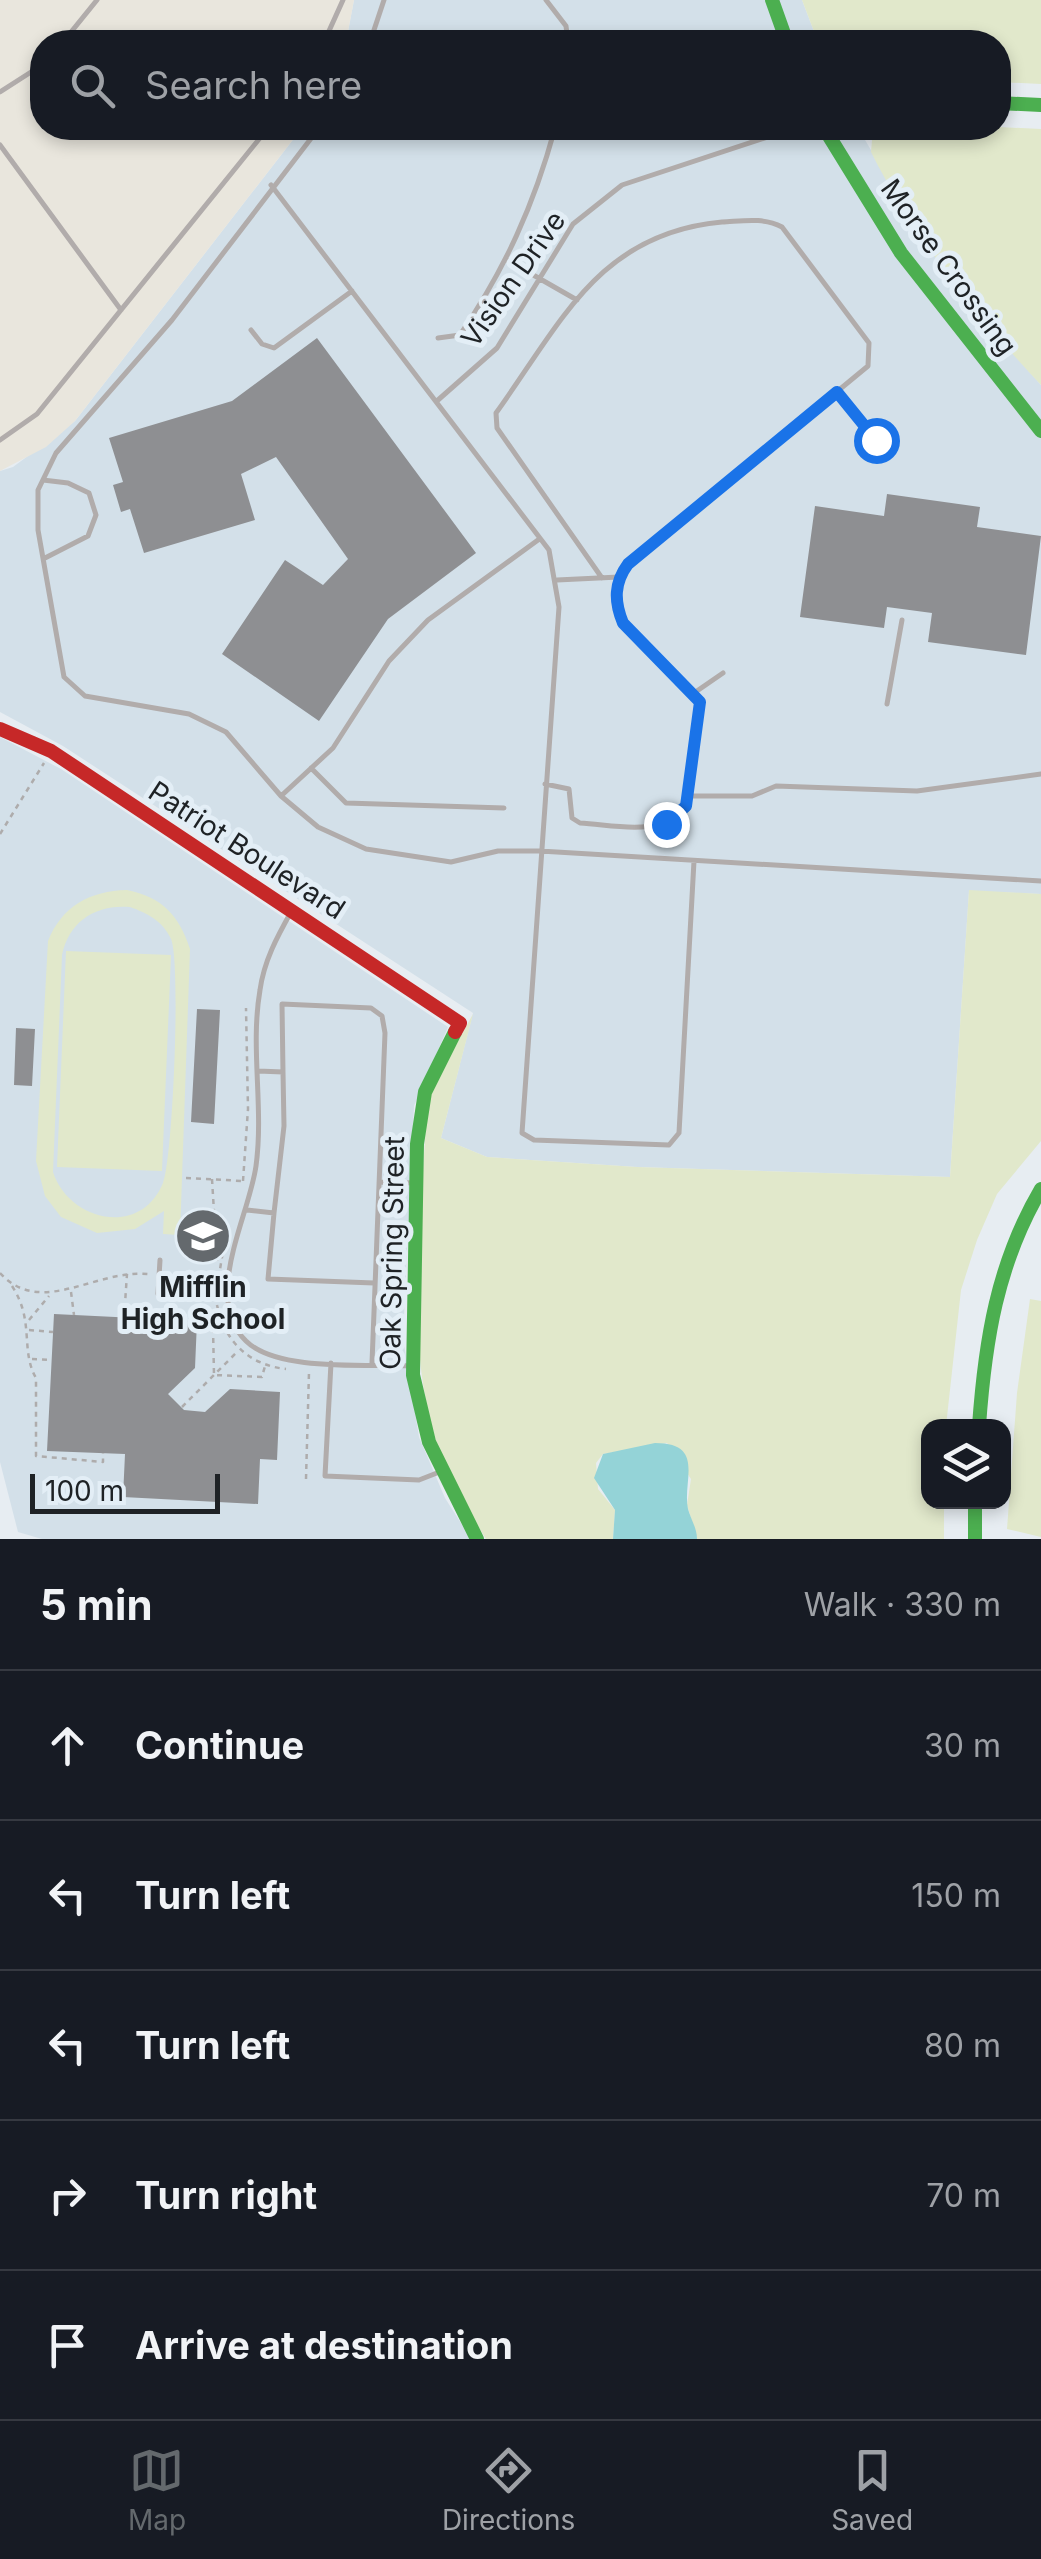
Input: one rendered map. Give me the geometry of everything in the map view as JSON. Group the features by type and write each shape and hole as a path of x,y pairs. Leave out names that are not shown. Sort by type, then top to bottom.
{"street":[{"path":"772,0 783,30"},
{"path":"1011,103 1041,105"},
{"name":"Morse Crossing","path":"832,140 902,252 1041,431"},
{"name":"Patriot Boulevard","path":"0,728 52,751 460,1023"},
{"name":"Oak Spring Street","path":"460,1023 425,1092 414,1183 413,1366 429,1442 477,1539"},
{"path":"981,1419 989,1308 1007,1247 1041,1189"},
{"path":"974,1509 975,1539"}],"lane":[{"path":"73,30 97,0"},
{"path":"329,30 343,0"},
{"path":"374,30 384,0"},
{"path":"546,0 566,30"},
{"path":"0,92 30,73"},
{"path":"0,440 36,414 258,140"},
{"path":"309,140 172,320 56,454 38,490 38,530 52,590 54,637 64,676 85,696 189,714 226,732 281,796 318,827 366,850 452,862 498,851 540,851 1041,881"},
{"path":"438,338 460,335 508,260 527,219 551,140"},
{"name":"Vision Drive","path":"438,400 496,348 573,224 622,186 759,140"},
{"path":"0,145 121,310"},
{"path":"271,186 549,550 557,580 522,1133 534,1140 669,1146 679,1133 694,860"},
{"path":"545,784 569,788 572,818 580,823 654,828 676,817 688,796 700,716 694,693 623,623 617,608 619,577 628,564 868,366 870,343 782,227 768,220 698,224 659,236 618,256 577,300 496,413 495,421 602,578"},
{"path":"508,260 577,300"},
{"path":"251,330 262,344 274,348 352,291"},
{"path":"837,392 876,440"},
{"path":"43,480 68,483 89,493 96,515 88,536 45,558"},
{"path":"281,796 333,748 389,662 428,620 539,539"},
{"path":"557,580 619,577"},
{"path":"887,704 902,620"},
{"path":"694,693 724,673"},
{"path":"310,768 333,795 346,803 504,808"},
{"path":"688,796 752,796 776,786 917,791 1041,774"},
{"path":"292,909 272,947 260,987 257,1157 228,1296 236,1330 262,1354 332,1363 413,1366"},
{"path":"372,1364 385,1032 382,1016 371,1008 282,1004 284,1126 268,1279 375,1283"},
{"path":"258,1071 283,1072"},
{"path":"379,1182 414,1183"},
{"path":"247,1210 274,1213"},
{"path":"160,1260 158,1294 228,1296"},
{"path":"332,1363 326,1476 419,1480 442,1471"}],"path":[{"path":"0,834 52,751"},
{"path":"239,1196 248,1110 246,1008"},
{"path":"186,1178 243,1181"},
{"path":"212,1179 214,1259 220,1262"},
{"path":"224,1246 216,1296 222,1322 240,1350 265,1364 310,1372 306,1479"},
{"path":"0,1272 12,1286 28,1322 30,1358 36,1378 36,1456 103,1462 103,1454"},
{"path":"124,1318 127,1273"},
{"path":"12,1286 52,1294 104,1275 159,1276"},
{"path":"70,1290 74,1315"},
{"path":"28,1322 52,1294"},
{"path":"214,1376 214,1327 222,1322"},
{"path":"29,1330 53,1332"},
{"path":"182,1408 240,1350"},
{"path":"30,1358 52,1360"},
{"path":"214,1376 262,1377 265,1364"},
{"path":"80,1452 80,1460"}],"shaded area":[{"path":"0,0 354,0 348,30 30,30 30,140 293,140 75,421 46,447 0,471"},
{"path":"354,0 802,0 813,30 348,30"},
{"path":"293,140 865,140 925,242 972,306 1041,385 1041,894 969,891 950,1177 637,1167 487,1157 441,1138 473,1013 63,746 0,712 0,471 13,467 75,421"},
{"name":"Mifflin High School","path":"0,737 61,769 448,1027 414,1106 403,1338 419,1437 445,1498 471,1539 42,1539 18,1532 0,1462"}],"green space":[{"path":"802,0 1041,0 1041,84 1011,83 1011,30 813,30"},
{"path":"1011,128 1041,129 1041,385 948,274 907,215 871,152 872,140 1011,140"},
{"path":"127,890 150,897 168,909 190,949 180,1235 163,1234 164,1211 135,1229 97,1233 61,1217 45,1196 36,1161 48,941 61,918 79,903 101,893","holes":["130,907 154,918 171,939 176,1020 173,1101 163,1183 152,1201 138,1212 122,1217 88,1211 73,1202 53,1172 62,955 71,933 86,917 106,908"]},
{"path":"969,890 1041,894 1041,1141 997,1194 977,1240 961,1290 947,1419 921,1419 921,1509 944,1509 944,1539 697,1539 687,1505 691,1479 667,1443 603,1454 596,1463 598,1489 615,1510 613,1539 486,1539 442,1458 430,1418 418,1333 418,1247 426,1120 432,1088 473,1014 441,1138 487,1157 637,1167 950,1177"},
{"path":"66,951 171,955 162,1171 57,1167"},
{"path":"1030,1299 1041,1301 1041,1537 1007,1529 1017,1393"}],"water":[{"path":"655,1443 681,1449 686,1456 688,1509 697,1539 613,1539 615,1510 594,1478 603,1454"}],"building":[{"path":"317,338 476,553 388,619 319,721 222,654 285,560 323,585 348,559 276,457 241,474 255,520 144,553 130,509 121,512 113,485 123,482 109,438 232,401"},
{"path":"887,494 980,507 977,527 1041,536 1026,655 928,642 932,613 887,607 884,628 800,617 815,506 884,516"},
{"path":"197,1009 220,1010 214,1124 191,1122"},
{"path":"16,1028 35,1029 32,1086 14,1085"},
{"path":"54,1314 197,1321 195,1368 168,1394 184,1410 205,1412 230,1389 280,1392 277,1460 260,1459 258,1504 123,1497 125,1454 47,1451"}],"traffic: fast":[{"path":"772,0 783,30"},
{"path":"1011,104 1041,105"},
{"path":"831,140 901,253 1041,431"},
{"path":"455,1032 425,1092 417,1144 413,1375 429,1442 477,1539"},
{"path":"980,1419 996,1304 1014,1246 1041,1189"},
{"path":"975,1509 975,1539"}],"traffic: jam":[{"path":"0,729 51,751 460,1023 455,1032"}],"place":[{"name":"Mifflin High School","path":"203,1236"}],"route":[{"path":"666,824 686,806 700,702 623,623 617,608 619,577 628,564 837,392 876,440"}]}
